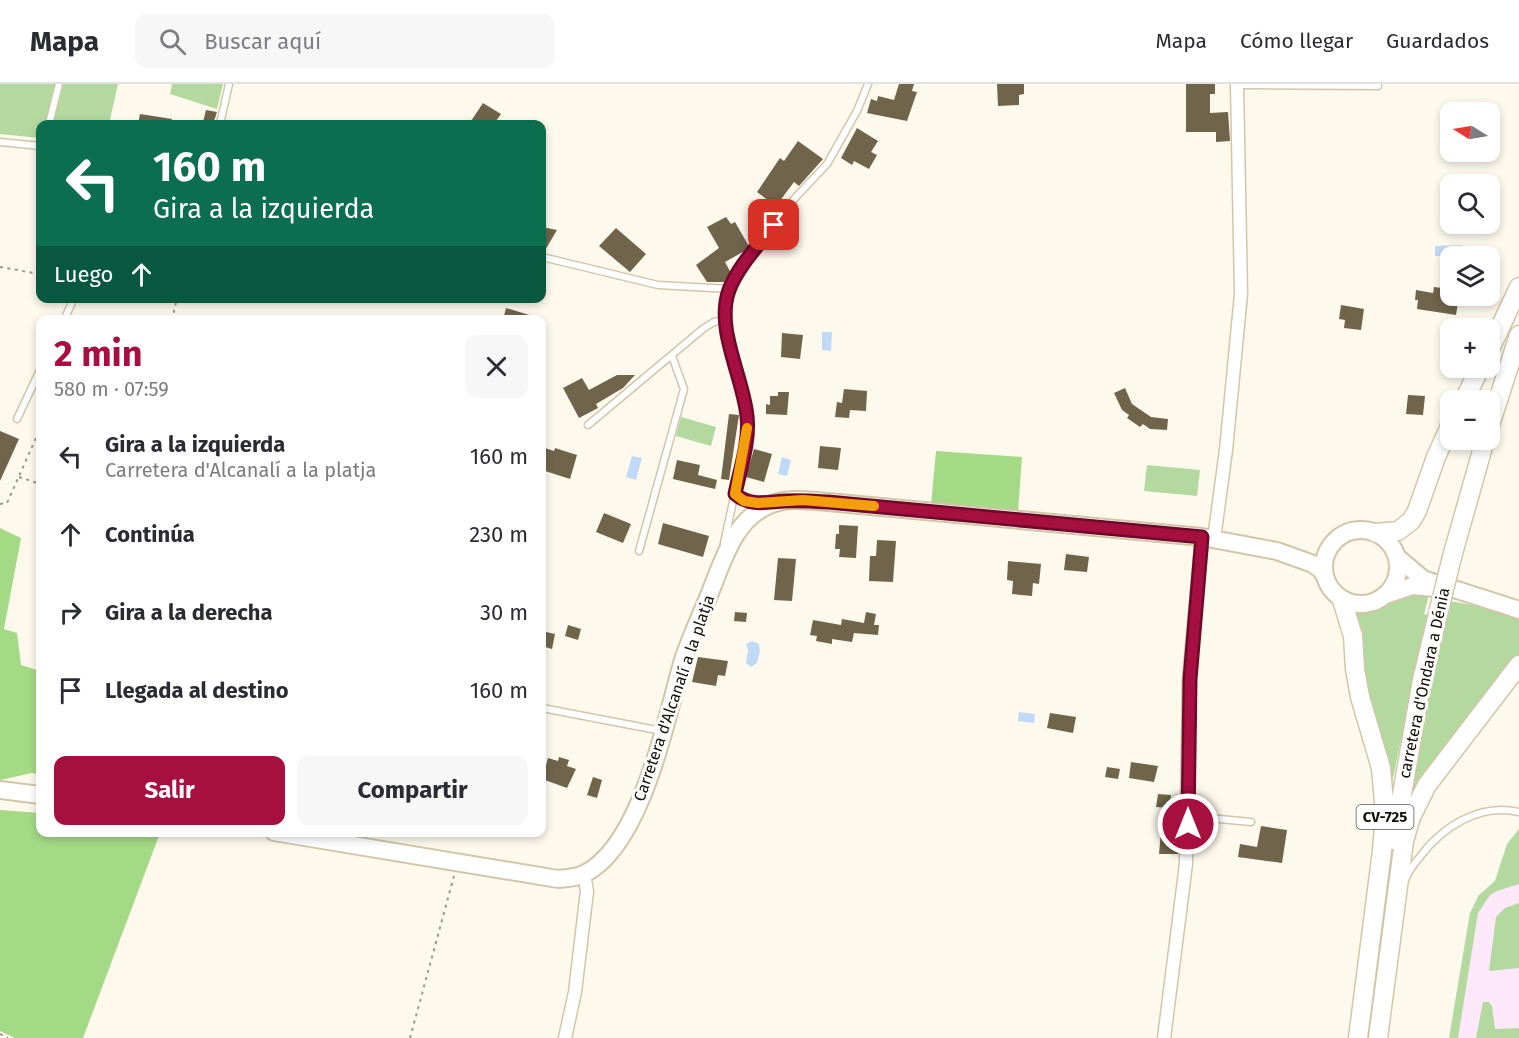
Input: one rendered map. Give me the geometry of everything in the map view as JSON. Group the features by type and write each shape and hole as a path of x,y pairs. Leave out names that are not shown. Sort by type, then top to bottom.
{"main road":[{"path":"1500,328 1519,287"},
{"path":"1500,394 1519,335"},
{"path":"1440,449 1417,512 1411,521 1398,531 1376,532 1364,529 1352,530 1341,535 1326,553 1323,564 1324,575 1334,593 1342,600 1353,604 1376,601 1412,586 1460,592"},
{"name":"carretera d'Ondara a Dénia","path":"1367,1038 1395,828 1422,680 1452,557 1482,450"},
{"name":"Carretera d'Alcanalí a la platja","path":"584,874 598,865 610,852 631,819 645,786 663,731 684,657 722,561 742,526 752,515 766,506 783,501 828,502 1208,538 1277,551 1311,553 1332,543"},
{"path":"1376,532 1393,547 1397,558 1396,578 1386,595"},
{"name":"Carretera d'Alcanalí a la platja","path":"1277,551 1313,564 1324,575"},
{"path":"1397,558 1423,579 1519,610"},
{"name":"CV-725","path":"1342,600 1353,636 1360,698 1381,768 1385,813 1358,1038"},
{"name":"CV-725","path":"1379,1038 1404,841 1411,817 1427,784 1519,665"},
{"path":"0,790 36,794"},
{"path":"304,837 558,879 574,878 584,874"}],"street":[{"path":"1164,1038 1186,864 1190,679 1208,538 1226,450 1241,294 1237,84"},
{"path":"565,1038 577,981 587,891 584,874"}],"lane":[{"path":"51,120 59,84"},
{"path":"221,120 230,84"},
{"path":"715,581 747,437 747,418 724,320 730,289 734,279 784,211 827,164 857,111 868,84"},
{"path":"1237,84 1378,86"},
{"path":"0,142 36,146"},
{"path":"546,258 657,285 730,289"},
{"path":"588,425 704,328 714,322 724,320"},
{"path":"639,551 684,389 672,356"},
{"path":"17,419 36,379"},
{"path":"735,494 744,501 767,503 783,501"},
{"path":"546,709 663,731"},
{"path":"1379,1038 1407,874 1426,849 1463,820 1498,808 1519,812"},
{"path":"1188,816 1251,822"}],"path":[{"path":"0,267 36,273"},
{"path":"0,504 7,502 36,438"},
{"path":"18,477 36,483"},
{"path":"410,1038 457,863"},
{"path":"0,1034 8,1038"}],"shaded area":[{"path":"1519,829 1519,1038 1449,1038 1470,913 1479,895 1495,881 1507,844"}],"green space":[{"path":"0,84 118,84 110,120 36,120 36,138 0,134"},
{"path":"172,84 223,84 217,109 170,94"},
{"path":"681,417 716,427 711,446 676,436"},
{"path":"936,451 1022,457 1018,512 931,505"},
{"path":"1147,465 1200,470 1197,496 1144,491"},
{"path":"0,528 21,538 4,629 17,633 21,665 36,670 36,774 0,780"},
{"path":"1430,591 1391,788 1371,717 1355,613 1380,609 1398,597"},
{"path":"1450,601 1493,609 1519,618 1519,655 1408,799 1439,642"},
{"path":"0,810 36,813 36,837 158,837 83,1038 15,1038 0,1031"},
{"path":"1519,829 1519,884 1490,895 1478,913 1458,1038 1449,1038 1470,913 1479,895 1495,881 1507,844"},
{"path":"1519,903 1519,968 1489,971 1496,917 1505,908"},
{"path":"1483,1002 1489,1002 1492,1006 1495,1029 1519,1028 1519,1038 1476,1038"}],"water":[{"path":"1462,245 1440,246 1440,256 1435,256 1435,246"},
{"path":"822,332 832,332 831,351 822,350"},
{"path":"632,456 642,458 636,480 626,477"},
{"path":"782,457 791,460 787,476 778,474"},
{"path":"752,641 759,644 760,651 757,663 751,667 746,663 748,650 746,644"},
{"path":"1019,712 1035,714 1034,723 1018,721"}],"building":[{"path":"899,84 914,84 912,91 917,92 907,121 867,113 871,99 877,101 878,96 894,100"},
{"path":"997,84 1024,84 1024,94 1019,95 1019,105 998,106"},
{"path":"1186,84 1215,84 1215,94 1210,94 1210,113 1228,112 1230,141 1216,142 1216,132 1186,132"},
{"path":"483,103 501,114 497,120 472,120"},
{"path":"206,110 217,112 214,120 204,120"},
{"path":"140,114 172,119 172,120 139,120"},
{"path":"857,128 878,141 871,152 877,155 869,169 854,161 852,165 841,158"},
{"path":"798,141 823,159 799,186 794,182 776,206 757,192 780,158 784,161"},
{"path":"726,217 731,224 735,222 750,248 725,262 731,273 724,282 707,282 696,265 719,248 707,227"},
{"path":"546,228 557,230 546,249"},
{"path":"616,228 646,254 630,272 599,246"},
{"path":"1434,287 1440,288 1440,306 1457,306 1456,315 1417,309 1416,290 1433,293"},
{"path":"1341,305 1364,309 1361,330 1344,328 1345,320 1339,319"},
{"path":"506,308 529,315 504,315"},
{"path":"782,333 803,335 800,359 781,357"},
{"path":"617,375 635,375 623,388 596,404 598,408 579,418 563,388 582,378 589,390"},
{"path":"1125,388 1132,404 1151,417 1168,419 1167,430 1150,429 1143,424 1140,427 1127,418 1129,415 1122,410 1114,393"},
{"path":"844,389 867,391 866,411 850,410 849,418 835,417 837,402 842,403"},
{"path":"778,392 789,392 787,415 766,414 766,404 770,405 770,396 778,396"},
{"path":"1408,395 1425,396 1423,415 1406,414"},
{"path":"729,414 739,415 729,480 721,479"},
{"path":"0,431 19,439 0,481"},
{"path":"820,446 841,448 838,470 818,468"},
{"path":"546,448 554,451 555,448 577,455 570,479 546,471"},
{"path":"754,449 772,454 764,482 746,477"},
{"path":"677,460 700,465 698,475 717,480 715,489 673,479"},
{"path":"604,513 631,524 623,543 596,532"},
{"path":"663,523 709,536 703,557 658,544"},
{"path":"839,525 858,526 856,558 839,557 840,549 835,549"},
{"path":"877,540 896,541 893,582 869,581 870,556 876,556"},
{"path":"1066,554 1089,557 1087,572 1064,570"},
{"path":"778,558 796,559 792,601 774,600"},
{"path":"1008,561 1041,564 1039,584 1033,583 1032,596 1012,594 1013,581 1007,580"},
{"path":"735,612 747,613 746,622 734,621"},
{"path":"866,612 876,614 874,625 879,625 878,635 854,633 852,642 832,639 832,644 816,641 817,636 810,635 813,620 841,625 842,619 864,623"},
{"path":"568,625 581,629 578,640 565,636"},
{"path":"546,632 555,634 552,649 546,647"},
{"path":"698,657 728,661 725,676 718,675 716,686 692,682"},
{"path":"1050,713 1076,717 1073,733 1047,728"},
{"path":"559,757 569,760 567,766 576,769 567,788 546,780 548,758 558,761"},
{"path":"1131,762 1158,766 1154,782 1129,778"},
{"path":"1107,767 1120,769 1118,779 1105,777"},
{"path":"593,777 602,780 597,798 587,795"},
{"path":"1158,794 1171,795 1170,808 1156,807"},
{"path":"1261,826 1287,830 1282,863 1238,857 1240,844 1257,847"},
{"path":"1161,831 1178,832 1178,854 1159,854"}],"slow traffic":[{"path":"747,428 735,494 744,501 767,503 803,500 874,506"}],"route":[{"path":"774,225 734,279 727,296 724,320 747,418 747,437 735,494 744,501 758,503 803,500 1202,537 1190,679 1188,824"}]}
